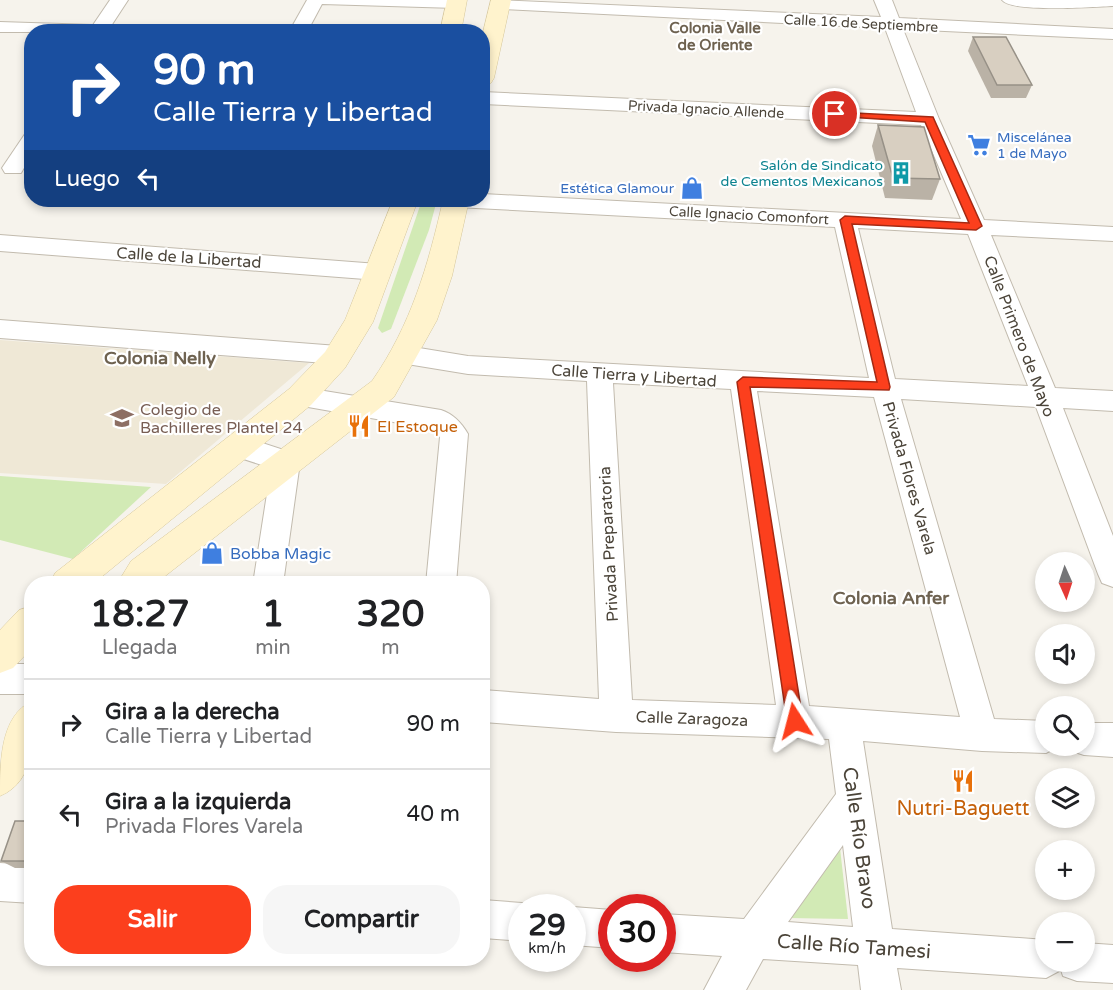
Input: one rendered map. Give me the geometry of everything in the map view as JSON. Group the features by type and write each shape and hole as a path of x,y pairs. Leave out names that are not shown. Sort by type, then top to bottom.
{"main road":[{"path":"452,24 457,2"},
{"path":"490,48 501,2"},
{"path":"77,576 300,397 338,355 359,322 402,207"},
{"path":"140,576 383,389 407,355 427,315 441,272 455,207"},
{"path":"0,656 24,630"},
{"path":"0,776 24,733"}],"street":[{"path":"103,24 118,0"},
{"path":"302,24 316,0"},
{"path":"326,0 457,2"},
{"name":"Calle Primero de Mayo","path":"883,0 929,119 1008,300 1113,574"},
{"path":"1011,0 1066,3 1113,1"},
{"name":"Calle 16 de Septiembre","path":"501,2 892,25 1113,34"},
{"path":"0,27 24,28"},
{"name":"Privada Ignacio Allende","path":"490,98 929,119"},
{"path":"15,168 24,152"},
{"name":"Calle Ignacio Comonfort","path":"490,202 1113,234"},
{"name":"Privada Flores Varela","path":"845,220 884,387 982,735"},
{"name":"Calle de la Libertad","path":"0,243 378,272"},
{"path":"0,329 338,355"},
{"name":"Calle Tierra y Libertad","path":"407,355 468,365 1113,401"},
{"name":"Privada Preparatoria","path":"600,373 616,716"},
{"path":"743,382 795,721"},
{"path":"300,397 356,408 414,414 441,420 454,434 442,576"},
{"path":"238,446 286,462 269,576"},
{"path":"0,678 24,679"},
{"name":"Calle Zaragoza","path":"490,707 616,716 844,723 982,735 1035,737"},
{"name":"Calle Río Bravo","path":"844,723 881,990"},
{"path":"1095,739 1113,740"},
{"path":"724,990 753,939 855,798"},
{"path":"0,882 24,884"},
{"path":"490,920 508,921"},
{"name":"Calle Río Tamesi","path":"676,934 1035,958"},
{"path":"1095,963 1113,964"}],"shaded area":[{"name":"Colegio de Bachilleres Plantel 24","path":"0,340 309,363 166,484 0,473"}],"green space":[{"path":"420,207 435,207 429,230 391,329 382,333 378,328"},
{"path":"0,476 151,487 73,559 0,540"},
{"path":"840,848 848,919 788,918"}],"building":[{"path":"973,37 1006,37 1032,85 997,85"},
{"path":"878,125 924,127 940,179 893,178"},
{"path":"15,821 24,821 24,861 1,861"}],"place":[{"name":"Miscelánea 1 de Mayo","path":"979,145"},
{"name":"Salón de Sindicato de Cementos Mexicanos","path":"901,173"},
{"name":"Estética Glamour","path":"692,188"},
{"name":"Colegio de Bachilleres Plantel 24","path":"122,418"},
{"name":"El Estoque","path":"359,426"},
{"name":"Bobba Magic","path":"212,553"},
{"name":"Nutri-Baguett","path":"963,781"}],"district":[{"name":"Colonia Valle de Oriente","path":"715,36"},
{"name":"Colonia Nelly","path":"160,358"},
{"name":"Colonia Anfer","path":"891,598"}],"route":[{"path":"795,721 743,382 884,387 845,220 976,226 929,119 835,114"}]}
